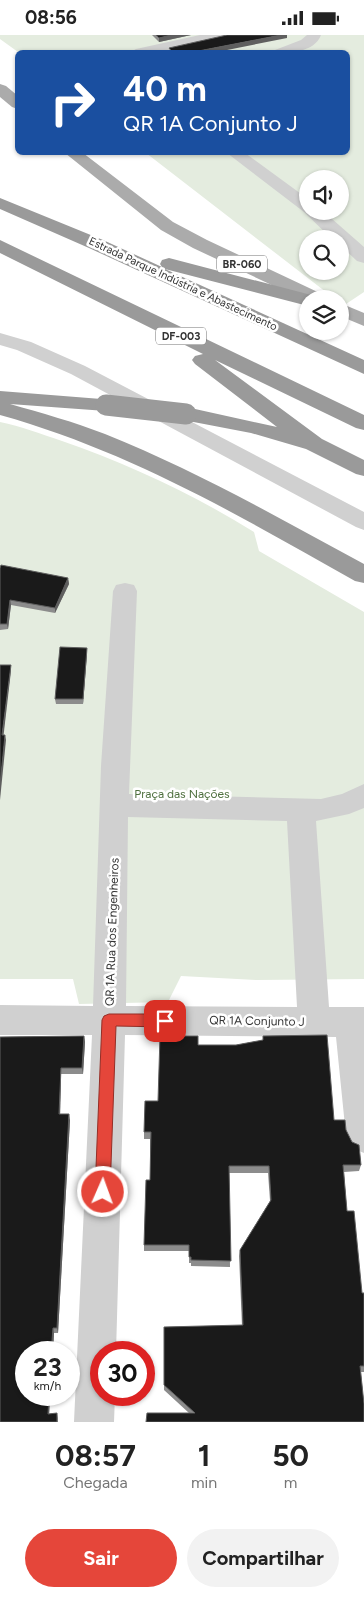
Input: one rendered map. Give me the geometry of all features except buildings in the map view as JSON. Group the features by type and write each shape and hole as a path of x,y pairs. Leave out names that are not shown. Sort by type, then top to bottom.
{"highway":[{"name":"Estrada Parque Indústria e Abastecimento","path":"0,203 96,244 364,368"},
{"path":"96,244 299,298"},
{"name":"DF-003","path":"0,246 154,323 364,423"},
{"path":"8,269 54,274"},
{"path":"154,323 314,444 364,469"},
{"path":"0,397 106,405 186,414 254,427 314,444"},
{"path":"0,408 85,433 148,459 202,486 364,575"}],"main road":[{"path":"0,89 15,102"},
{"name":"BR-060","path":"76,155 167,226 200,245 299,291"},
{"path":"349,313 364,320"}],"street":[{"path":"150,50 221,35"},
{"path":"288,50 306,43 314,35"},
{"path":"238,155 299,201"},
{"path":"322,220 364,257"},
{"path":"0,339 24,346 78,370 364,521"},
{"name":"QR 1A Rua dos Engenheiros","path":"94,1422 116,805 115,766 125,591"},
{"path":"116,805 301,811 321,810 349,803 364,795"},
{"path":"301,811 314,1022"},
{"name":"QR 1A Conjunto J","path":"0,1020 358,1022"},
{"path":"358,1022 364,1135"}],"green space":[{"path":"0,35 364,35 364,292 349,302 349,290 323,290 310,280 349,280 349,230 299,230 299,271 149,155 350,155 350,50 15,50 0,39"},
{"name":"Praça das Nações","path":"0,422 31,430 87,450 136,470 208,505 254,532 259,551 364,612 364,979 256,980 181,976 168,1002 79,1004 73,979 0,979"}],"route":[{"path":"103,1192 109,1020 165,1021"}]}
